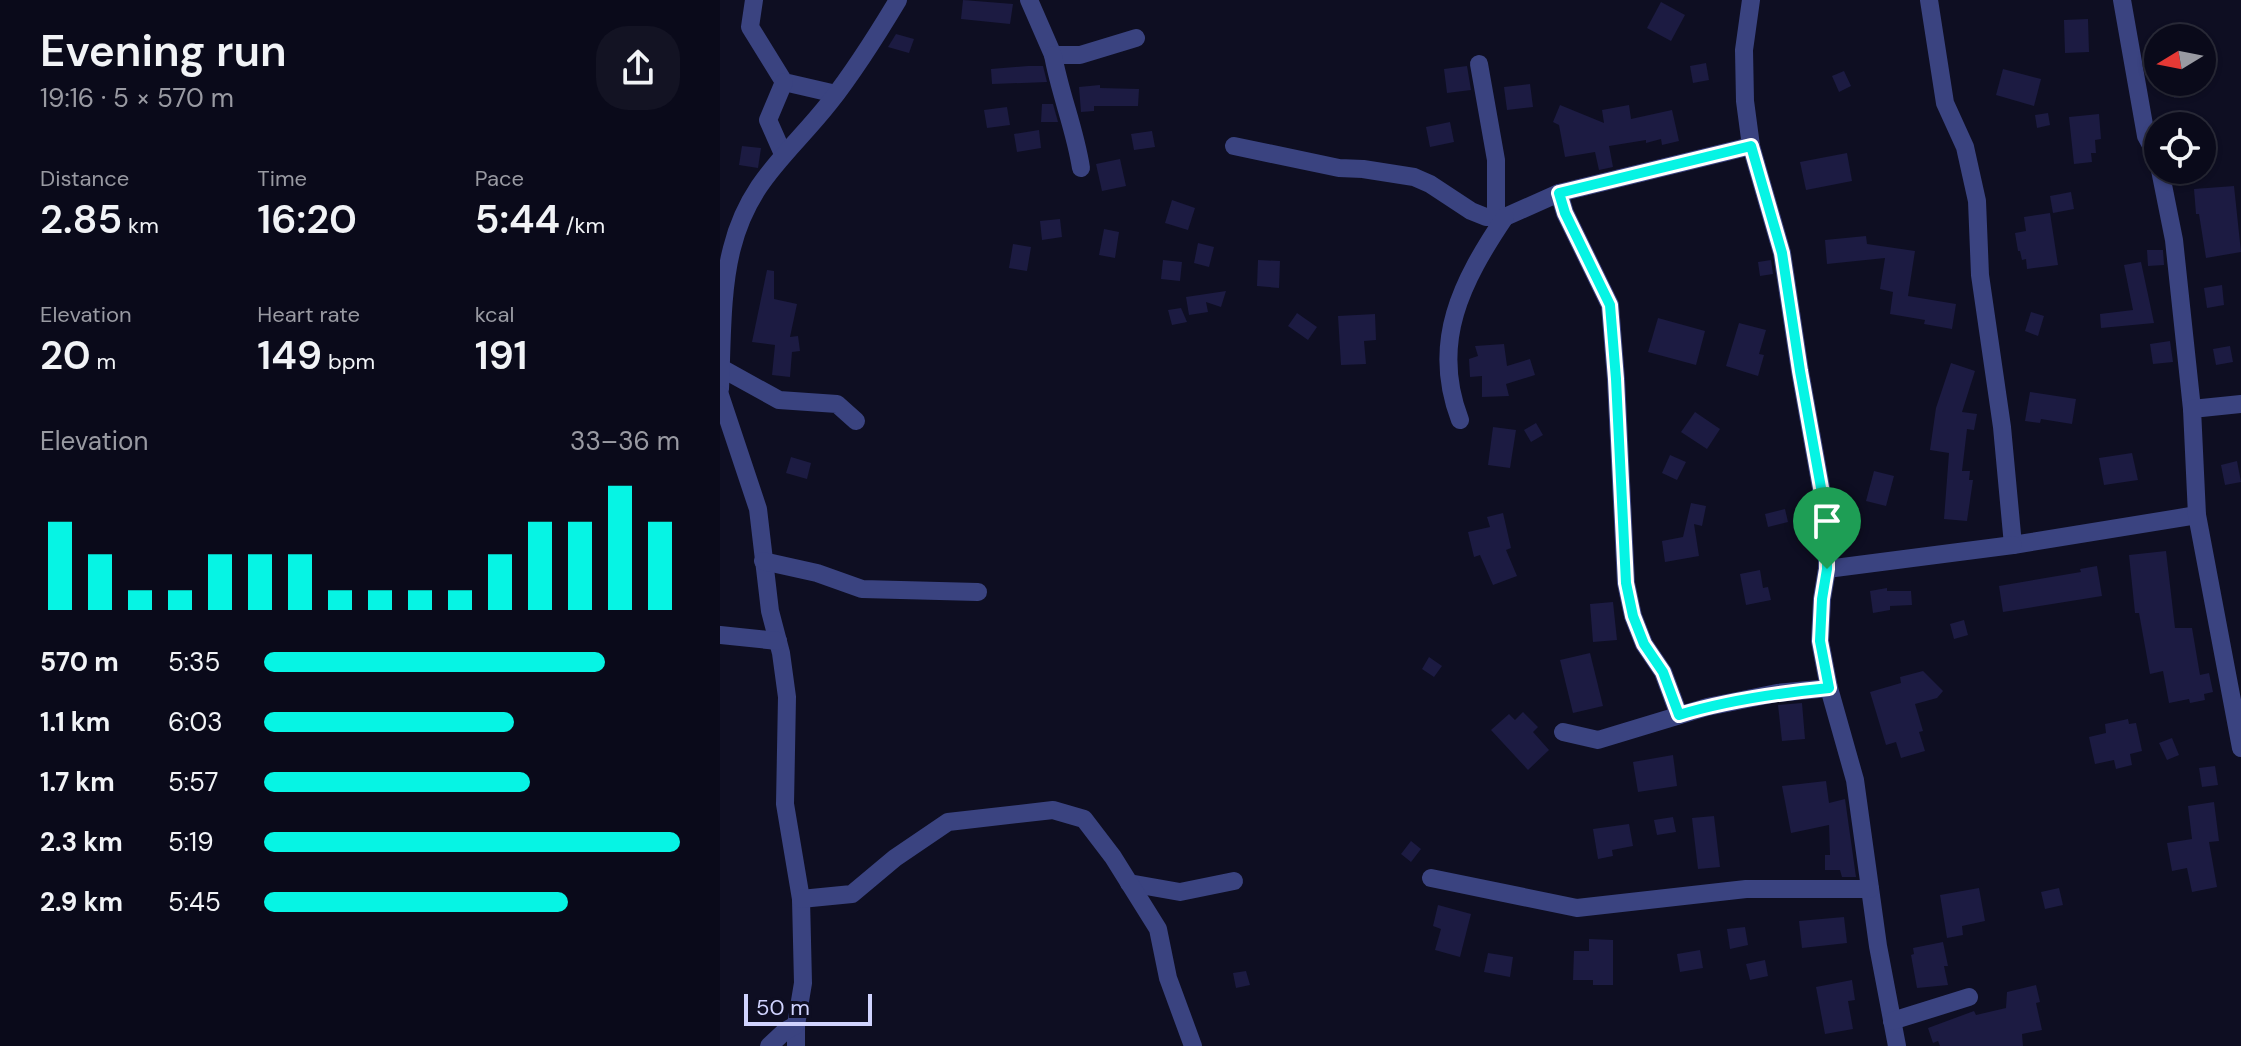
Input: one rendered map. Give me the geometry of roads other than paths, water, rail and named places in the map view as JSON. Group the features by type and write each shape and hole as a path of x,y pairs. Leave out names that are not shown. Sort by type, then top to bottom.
{"street":[{"path":"754,0 750,27 784,82 836,94"},
{"path":"720,389 726,247 752,196 783,154 836,94 898,0"},
{"path":"1029,0 1053,55 1076,137 1081,168"},
{"path":"1751,0 1744,62 1751,146 1782,253 1827,521 1827,569 1820,641 1829,688 1855,780 1897,1046"},
{"path":"1929,0 1945,103 1965,147 1977,201 1980,275 2002,427 2013,545"},
{"path":"2122,0 2144,125"},
{"path":"1053,55 1080,55 1136,38"},
{"path":"1460,420 1449,383 1449,343 1454,315 1464,283 1500,217 1496,160 1479,64"},
{"path":"783,154 768,120 784,82"},
{"path":"1234,146 1339,168 1414,177 1430,184 1459,205 1486,217 1500,217 1559,193 1751,146"},
{"path":"2163,184 2174,240 2192,409 2197,515 2241,748"},
{"path":"1559,193 1565,213 1610,305 1626,583 1633,616 1644,644 1663,672 1679,715"},
{"path":"721,368 779,400 837,404 856,421"},
{"path":"720,395 758,509 770,611 787,697 785,804 801,899 803,983 796,1046"},
{"path":"2192,409 2241,404"},
{"path":"1827,569 2013,545 2197,515"},
{"path":"763,561 817,573 862,589 978,592"},
{"path":"720,635 778,641"},
{"path":"1563,732 1598,740 1707,707 1777,693 1829,688"},
{"path":"801,899 852,894 869,883 878,871 948,822 1053,810 1084,819 1158,929 1168,978 1193,1046"},
{"path":"1431,878 1577,908 1746,889 1870,889"},
{"path":"1129,883 1180,892 1234,881"},
{"path":"1892,1021 1969,997"},
{"path":"769,1046 796,1025"}]}
